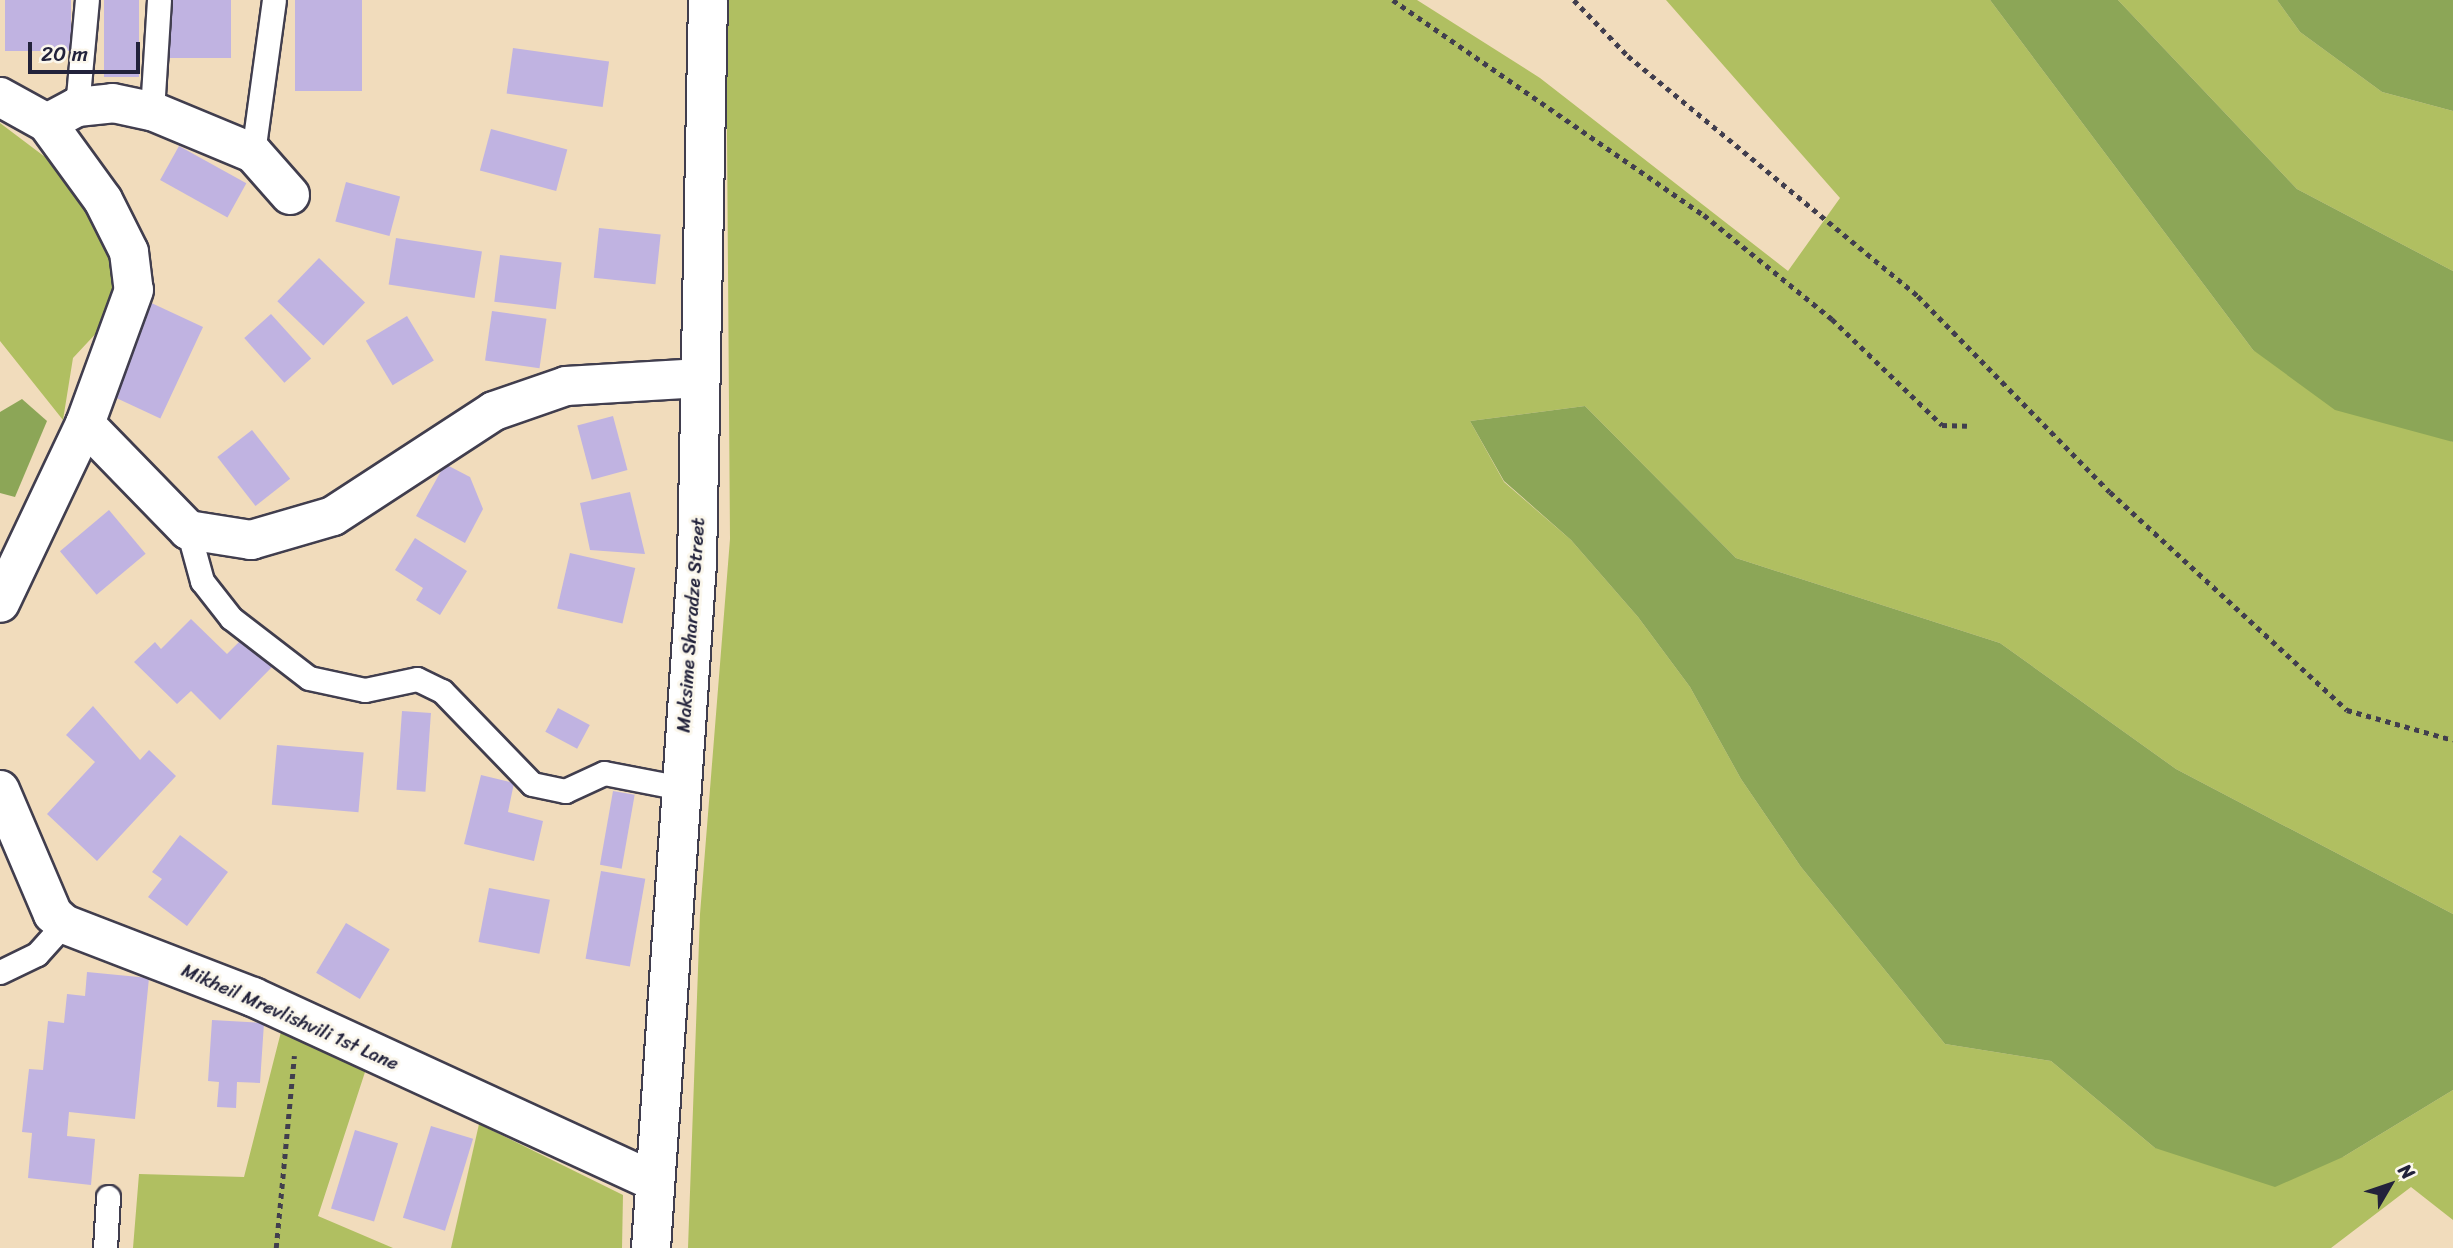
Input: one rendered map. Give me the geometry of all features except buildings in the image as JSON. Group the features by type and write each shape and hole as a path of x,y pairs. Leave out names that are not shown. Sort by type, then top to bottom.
{"street":[{"name":"Maksime Sharadze Street","path":"651,1248 650,1180 698,562 708,0"},
{"path":"0,97 62,115 113,103 152,111 253,153 290,195"},
{"path":"0,603 85,424 134,290 129,252 62,115"},
{"path":"85,424 188,530 251,540 333,516 494,411 566,386 701,378"},
{"path":"0,790 53,914 64,924"},
{"name":"Mikheil Mrevlishvili 1st Lane","path":"64,924 308,1023 650,1180"}],"lane":[{"path":"62,115 87,0"},
{"path":"152,111 159,0"},
{"path":"253,153 274,0"},
{"path":"188,530 202,581 231,618 309,678 365,690 417,679 442,691 532,784 565,791 604,773 681,788"},
{"path":"0,972 37,954 64,924"},
{"path":"105,1248 108,1197"}],"path":[{"path":"1393,0 1704,215 1832,319 1942,425 1967,426"},
{"path":"1574,0 1628,56 1918,296 2110,492 2347,710 2453,740"},
{"path":"276,1248 289,1067 308,1023"}],"green space":[{"path":"726,0 1417,0 1540,78 1788,271 1840,198 1666,0 1990,0 2253,350 2453,442 2453,914 2176,769 2000,643 1736,558 1585,406 1470,421 1504,482 1571,540 1638,617 1690,687 1741,779 1801,867 1945,1044 2051,1061 2155,1148 2343,1157 2453,1090 2453,1220 2411,1187 2331,1248 688,1248 700,914 730,539"},
{"path":"1990,0 2118,0 2297,189 2453,271 2453,442 2335,410 2253,350"},
{"path":"2118,0 2277,0 2300,32 2382,92 2453,111 2453,271 2297,189"},
{"path":"2277,0 2453,0 2453,111 2382,92 2300,32"},
{"path":"0,123 61,169 99,218 120,284 101,328 73,358 63,420 0,341"},
{"path":"22,399 47,421 15,497 0,493 0,412"},
{"path":"1585,406 1736,558 2000,643 2176,769 2453,914 2453,1090 2343,1157 2275,1187 2155,1148 2051,1061 1945,1044 1801,867 1741,779 1690,687 1638,617 1571,540 1504,481 1470,421"},
{"path":"283,1024 366,1069 318,1216 393,1248 133,1248 139,1174 244,1177"},
{"path":"479,1124 623,1195 622,1248 451,1248"}]}
